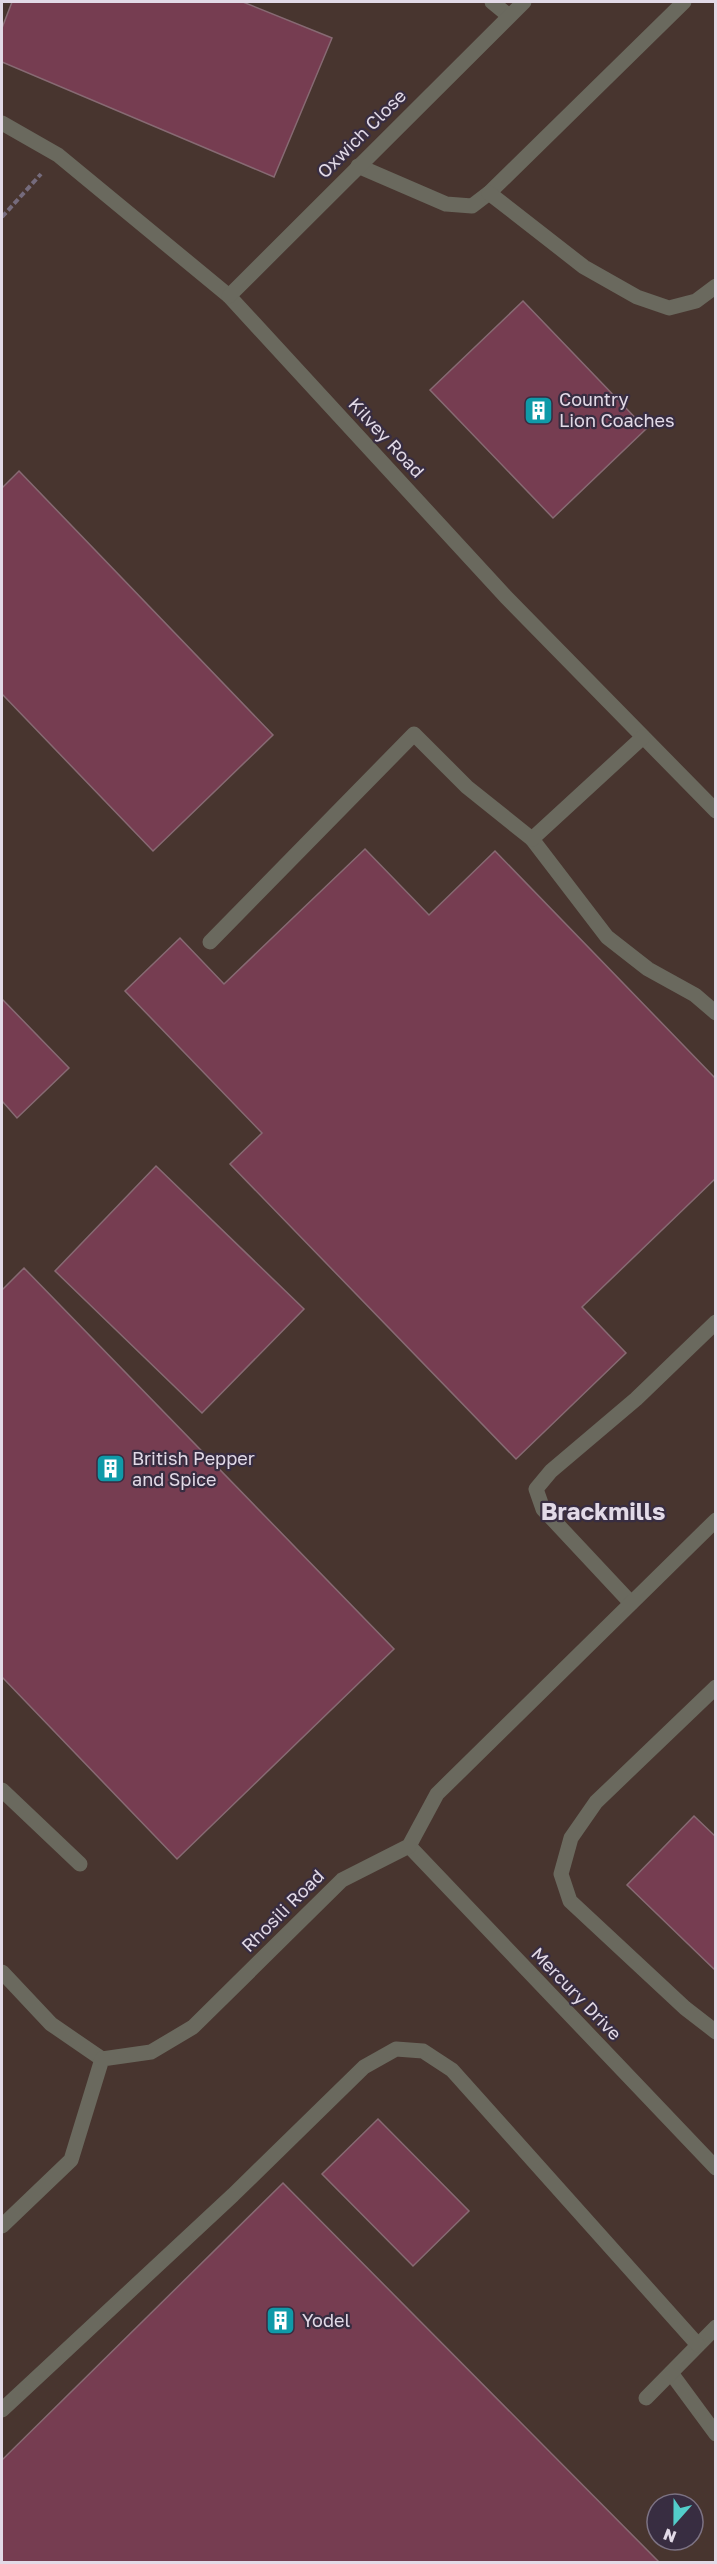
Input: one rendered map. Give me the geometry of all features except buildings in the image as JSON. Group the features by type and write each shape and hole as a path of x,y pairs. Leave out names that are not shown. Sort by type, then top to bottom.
{"street":[{"path":"492,2 508,16"},
{"name":"Oxwich Close","path":"229,296 524,2"},
{"path":"358,166 446,204 472,206 489,194 684,2"},
{"name":"Kilvey Road","path":"2,123 58,156 229,296 506,597 716,810"},
{"path":"489,194 584,267 637,297 669,308 696,301 716,286"},
{"path":"210,942 414,734 467,787 532,839 607,937 648,969 695,995 716,1013"},
{"path":"532,839 643,737"},
{"path":"631,1603 543,1509 536,1489 551,1471 636,1399 716,1322"},
{"path":"409,1846 437,1794 716,1520"},
{"path":"716,1687 596,1802 571,1838 561,1874 570,1901 685,2008 716,2032"},
{"path":"2,1790 80,1864"},
{"name":"Rhosili Road","path":"102,2059 151,2052 193,2027 342,1880 409,1846"},
{"name":"Mercury Drive","path":"409,1846 710,2152 716,2168"},
{"path":"2,1972 51,2024 102,2059 71,2160 2,2226"},
{"path":"2,2410 233,2195 364,2067 396,2049 423,2051 452,2070 698,2345"},
{"path":"646,2398 716,2327"},
{"path":"671,2373 716,2434"}],"path":[{"path":"2,217 58,156"}],"shaded area":[{"path":"2,2 715,2 715,2562 2,2562"}],"place":[{"name":"Country Lion Coaches","path":"538,410"},
{"name":"British Pepper and Spice","path":"111,1469"},
{"name":"Yodel","path":"281,2321"}],"district":[{"name":"Brackmills","path":"603,1512"}]}
